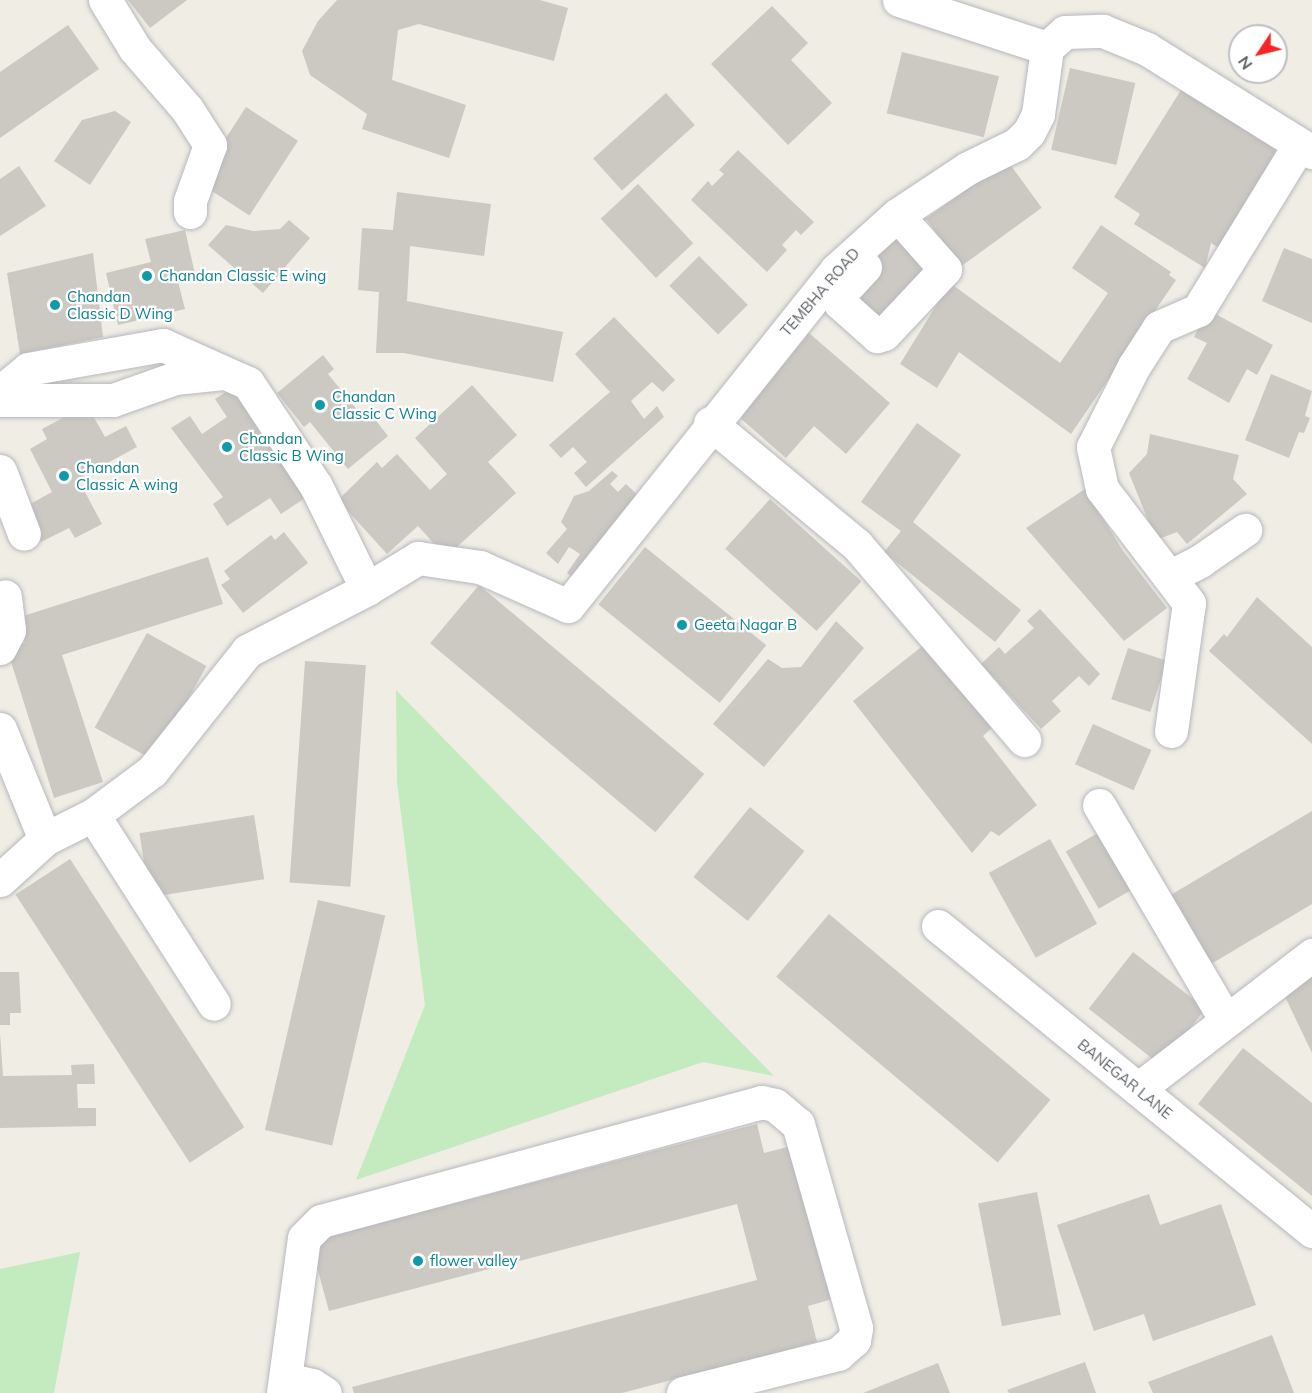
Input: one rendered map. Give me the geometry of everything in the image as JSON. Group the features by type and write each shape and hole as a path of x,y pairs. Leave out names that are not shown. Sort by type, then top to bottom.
{"street":[{"path":"105,0 135,49 187,109 210,146 190,201 190,212"},
{"path":"899,0 1047,48 1065,33 1103,31 1147,49 1305,148 1198,310 1159,327 1134,366 1093,447 1102,489 1190,603 1170,731"},
{"name":"TEMBHA ROAD","path":"367,590 418,558 480,567 568,606 710,423 836,270 968,168 1017,144 1029,132 1038,114 1047,48"},
{"path":"0,392 28,369 163,345 248,383 316,486 367,590 247,651 152,771 93,815 45,839 0,880"},
{"path":"0,400 113,400 175,378 228,373"},
{"path":"710,423 857,545 1024,740"},
{"path":"0,471 24,534"},
{"path":"1171,576 1200,561 1245,530"},
{"path":"0,648 9,630 5,596"},
{"path":"0,729 45,839"},
{"path":"1099,805 1225,1019"},
{"path":"93,815 214,1004"},
{"name":"BANEGAR LANE","path":"938,926 1312,1231"},
{"path":"1138,1089 1225,1019 1312,955"},
{"path":"325,1393 312,1385 284,1386 304,1239 321,1221 761,1102 775,1105 798,1124 856,1328 854,1340 838,1354 683,1393"}],"green space":[{"path":"396,690 774,1076 703,1062 356,1180 425,1005 397,782"},
{"path":"80,1252 54,1393 0,1393 0,1269"}],"building":[{"path":"128,0 187,0 150,28"},
{"path":"337,0 540,0 568,8 554,61 419,24 398,30 392,80 466,105 449,158 362,129 367,114 310,75 302,51 318,21"},
{"path":"772,6 808,43 791,60 832,103 788,145 711,64"},
{"path":"68,25 99,69 0,138 0,72"},
{"path":"902,52 999,76 984,137 887,113"},
{"path":"1070,68 1135,83 1116,165 1051,150"},
{"path":"1181,90 1282,153 1222,250 1211,243 1205,268 1134,224 1140,214 1114,197"},
{"path":"666,93 695,125 622,191 593,159"},
{"path":"246,107 298,141 250,215 198,182"},
{"path":"115,111 131,122 90,185 54,161 82,120"},
{"path":"738,150 814,222 801,235 796,230 782,245 787,250 767,272 691,200 708,181 712,186 724,174 719,170"},
{"path":"1007,160 1042,208 961,267 926,219"},
{"path":"19,166 46,206 0,236 0,179"},
{"path":"638,184 693,243 656,278 601,219"},
{"path":"397,192 491,204 484,256 410,246 407,301 563,332 553,382 404,353 376,353 379,292 358,290 362,228 393,230"},
{"path":"289,220 310,238 263,293 208,245 226,225 253,231 280,229"},
{"path":"1101,225 1171,272 1169,275 1176,280 1071,434 959,352 937,388 900,364 950,283 1060,363 1108,293 1072,268"},
{"path":"903,228 941,266 875,332 837,294"},
{"name":"Chandan Classic E wing","path":"185,230 195,274 177,278 185,309 118,325 106,273 151,262 145,239"},
{"path":"1284,248 1312,259 1312,323 1262,301"},
{"name":"Chandan Classic D Wing","path":"93,253 103,337 20,354 7,273"},
{"path":"699,256 748,305 718,334 669,286"},
{"path":"1208,310 1273,345 1257,375 1247,369 1229,403 1187,379 1207,343 1194,337"},
{"path":"614,317 675,380 663,392 652,382 631,401 644,419 657,406 664,417 586,487 574,473 587,462 573,447 561,458 549,445 610,392 575,354"},
{"path":"809,333 890,403 846,454 814,426 786,458 740,418"},
{"name":"Chandan Classic C Wing","path":"323,355 334,369 328,374 367,422 373,417 388,436 348,469 310,422 304,427 277,393"},
{"path":"1271,374 1312,391 1305,416 1310,418 1304,433 1299,432 1289,458 1245,440"},
{"path":"472,385 517,435 488,462 516,493 446,557 418,526 387,554 338,500 377,462 382,468 397,454 430,490 447,474 415,438"},
{"name":"Chandan Classic B Wing","path":"232,388 305,498 281,514 270,498 227,526 213,504 223,497 171,428 190,416 202,434 227,417 215,399"},
{"name":"Chandan Classic A wing","path":"87,405 105,437 126,426 137,447 78,479 102,524 75,538 69,528 41,542 23,508 52,492 30,449 47,439 42,429"},
{"path":"917,423 961,455 913,522 1021,610 995,642 884,552 901,531 861,502"},
{"path":"1150,434 1239,455 1233,479 1247,494 1187,544 1177,532 1156,540 1129,473 1147,454"},
{"path":"612,471 618,476 610,484 618,492 626,484 642,499 579,582 567,573 580,554 569,547 558,564 546,553 567,529 561,522 574,496 589,491"},
{"path":"1085,489 1123,551 1167,608 1124,641 1026,528"},
{"path":"770,499 861,581 817,631 725,549"},
{"path":"284,532 308,563 243,613 221,585 230,579 224,571 271,535 275,540"},
{"name":"Geeta Nagar B","path":"645,547 766,645 720,703 598,605"},
{"path":"208,557 223,604 62,655 103,782 54,798 7,649 25,643 17,618"},
{"path":"479,585 704,774 655,832 430,643"},
{"path":"1257,597 1312,647 1312,744 1209,651 1224,634 1227,637"},
{"path":"1040,609 1100,674 1089,686 1079,676 1052,701 1061,711 1041,729 981,664 999,647 1005,654 1034,628 1027,621"},
{"path":"836,621 864,648 764,767 713,724 768,659 782,668 801,667"},
{"path":"147,633 206,666 154,760 95,727"},
{"path":"925,644 995,725 983,736 1037,805 999,836 991,831 972,853 853,701"},
{"path":"1128,648 1167,661 1150,712 1111,699"},
{"path":"305,661 366,665 350,887 290,882"},
{"path":"1093,724 1151,750 1134,790 1075,764"},
{"path":"750,807 804,851 748,921 693,877"},
{"path":"1312,811 1312,904 1211,964 1169,896"},
{"path":"254,815 264,879 150,897 139,833"},
{"path":"1103,830 1136,887 1099,909 1066,851"},
{"path":"1050,839 1097,924 1036,958 989,873"},
{"path":"70,859 244,1127 190,1163 15,894"},
{"path":"318,900 385,916 332,1145 265,1130"},
{"path":"829,914 1050,1100 998,1163 776,977"},
{"path":"1133,952 1205,1009 1161,1065 1089,1009"},
{"path":"1312,965 1312,1053 1278,982"},
{"path":"0,972 19,972 21,1013 10,1013 10,1025 0,1025"},
{"path":"0,1033 3,1076 72,1075 71,1065 94,1064 95,1084 77,1084 78,1108 96,1108 96,1126 0,1128"},
{"path":"1243,1048 1312,1103 1312,1196 1198,1104"},
{"name":"flower valley","path":"757,1124 764,1153 795,1145 836,1298 808,1306 817,1342 622,1393 354,1393 352,1387 757,1280 737,1204 329,1311 310,1241"},
{"path":"1037,1192 1061,1315 1002,1326 978,1203"},
{"path":"1149,1194 1160,1225 1221,1204 1256,1305 1153,1341 1144,1314 1094,1331 1057,1225"},
{"path":"1272,1335 1294,1393 1153,1393 1148,1382"},
{"path":"1085,1362 1096,1393 1009,1393 1007,1390"},
{"path":"938,1363 950,1393 863,1393"}],"place":[{"name":"Chandan Classic E wing","path":"147,276"},
{"name":"Chandan Classic D Wing","path":"55,305"},
{"name":"Chandan Classic C Wing","path":"320,405"},
{"name":"Chandan Classic B Wing","path":"227,447"},
{"name":"Chandan Classic A wing","path":"64,476"},
{"name":"Geeta Nagar B","path":"682,625"},
{"name":"flower valley","path":"418,1261"}]}
